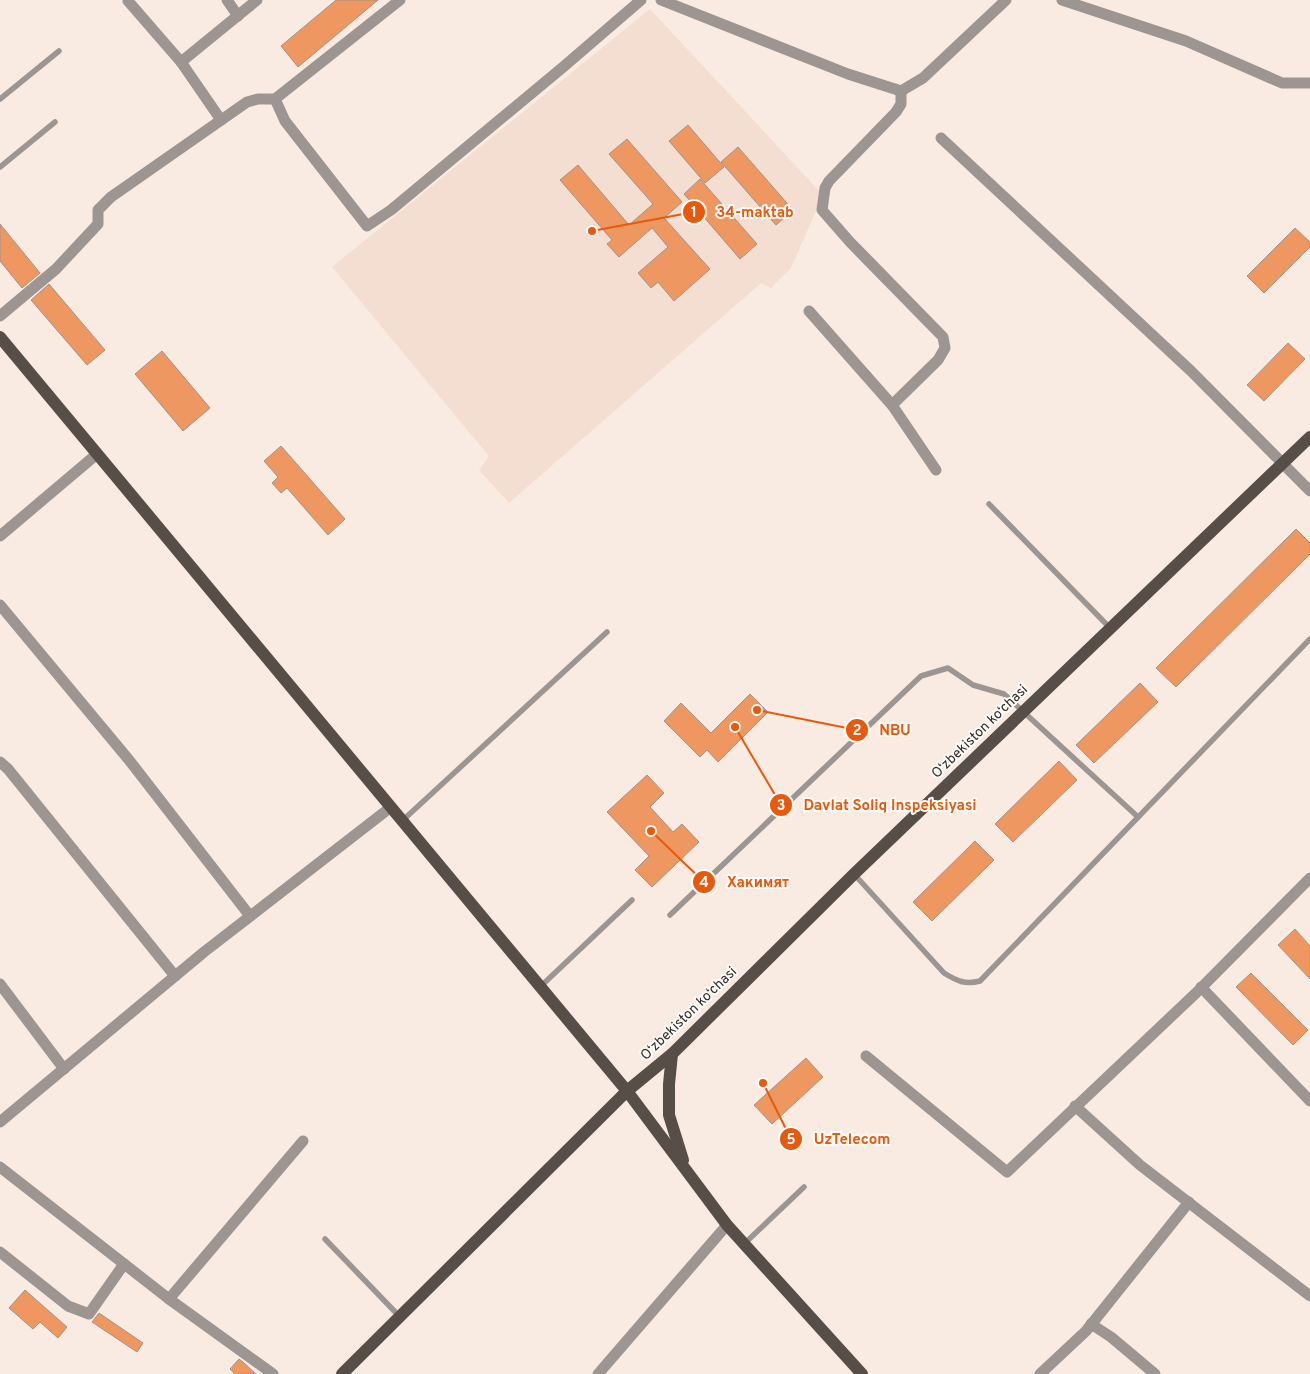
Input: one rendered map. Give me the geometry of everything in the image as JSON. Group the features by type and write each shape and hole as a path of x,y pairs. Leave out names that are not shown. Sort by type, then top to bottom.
{"main road":[{"path":"0,337 627,1091 727,1225 859,1373"},
{"name":"O‘zbekiston ko‘chasi","path":"342,1374 627,1091 672,1054 854,874 1310,437"},
{"path":"672,1054 669,1084 669,1115 686,1169"}],"street":[{"path":"129,0 181,62 222,120"},
{"path":"227,0 238,16"},
{"path":"181,62 257,0"},
{"path":"0,316 56,269 98,224 98,210 111,197 247,102 258,99 275,99 400,0"},
{"path":"275,99 285,121 368,226 406,198 641,0"},
{"path":"661,0 848,74 901,92"},
{"path":"901,92 923,78 1006,0"},
{"path":"1062,0 1186,41 1282,82 1310,83"},
{"path":"892,405 938,360 945,348 943,337 850,242 822,210 825,188 829,181 896,112 900,104 901,92"},
{"path":"941,138 1191,371 1310,491"},
{"path":"809,311 892,405 936,470"},
{"path":"0,536 97,454"},
{"path":"0,605 129,760 250,916"},
{"path":"0,762 8,769 175,976"},
{"path":"0,1122 175,976 391,807"},
{"path":"866,1056 1007,1172 1201,987 1310,878"},
{"path":"0,984 64,1069"},
{"path":"1201,987 1310,1101"},
{"path":"1075,1106 1140,1165 1310,1296"},
{"path":"169,1299 302,1141"},
{"path":"0,1167 169,1299 272,1374"},
{"path":"1040,1374 1091,1324 1189,1202"},
{"path":"598,1374 727,1225"},
{"path":"0,1252 68,1306 89,1314 124,1264"},
{"path":"1091,1324 1111,1336 1155,1374"}],"lane":[{"path":"0,99 59,50"},
{"path":"0,167 55,122"},
{"path":"989,504 1110,628"},
{"path":"402,821 607,632"},
{"path":"854,874 944,973 960,982 971,983 980,980 1310,639"},
{"path":"670,915 921,676 948,668 973,685 1004,694 1138,817"},
{"path":"540,987 632,900"},
{"path":"744,1244 804,1187"},
{"path":"325,1239 400,1317"}],"shaded area":[{"path":"650,9 823,195 791,268 771,288 761,283 509,503 479,470 489,456 332,267"}],"building":[{"path":"336,0 378,0 298,67 281,46"},
{"path":"688,125 724,167 705,183 669,141"},
{"path":"627,139 682,202 664,218 710,269 674,301 658,282 651,288 638,273 668,247 652,228 619,257 607,244 612,240 560,180 578,165 629,225 653,204 609,154"},
{"path":"738,147 793,210 776,225 721,162"},
{"path":"700,179 757,244 740,259 684,194"},
{"path":"0,224 40,273 22,288 0,261"},
{"path":"1295,228 1310,242 1310,247 1264,293 1247,276"},
{"path":"49,284 105,350 87,365 31,300"},
{"path":"1288,343 1305,359 1264,401 1247,385"},
{"path":"162,351 210,408 183,431 135,374"},
{"path":"281,446 345,519 328,535 287,488 281,493 272,483 278,477 264,461"},
{"path":"1296,529 1310,543 1310,554 1176,687 1156,668"},
{"path":"1140,683 1158,702 1094,763 1076,745"},
{"path":"750,694 768,712 718,762 707,750 700,757 664,721 681,703 711,733"},
{"path":"1059,761 1077,780 1013,842 995,824"},
{"path":"647,775 664,793 650,807 673,832 682,824 699,842 652,887 635,870 649,856 607,812"},
{"path":"975,841 994,860 932,921 913,902"},
{"path":"1295,929 1310,946 1310,979 1278,945"},
{"path":"1251,973 1308,1030 1293,1045 1236,987"},
{"path":"806,1058 823,1077 772,1124 754,1105"},
{"path":"25,1290 67,1327 58,1338 40,1322 33,1329 9,1308"},
{"path":"99,1313 143,1343 137,1352 92,1322"},
{"path":"239,1359 256,1374 235,1374 230,1369"}],"place":[{"name":"34-maktab","path":"592,231"},
{"name":"NBU","path":"757,710"},
{"name":"Davlat Soliq Inspeksiyasi","path":"735,727"},
{"name":"Хакимят","path":"651,831"},
{"name":"UzTelecom","path":"763,1083"}]}
